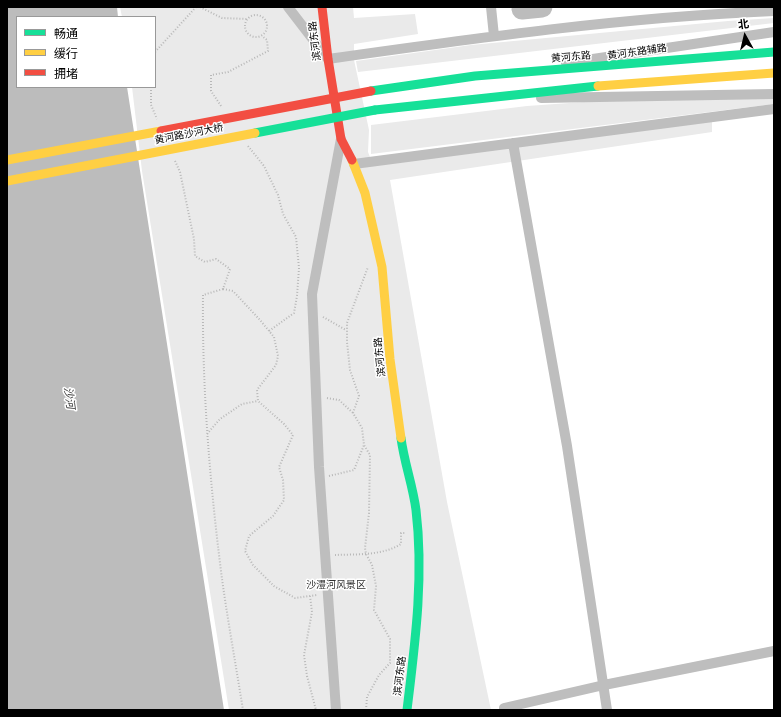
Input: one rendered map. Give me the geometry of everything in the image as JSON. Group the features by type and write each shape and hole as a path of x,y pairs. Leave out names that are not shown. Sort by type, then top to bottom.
{"main road":[{"name":"滨河东路","path":"322,7 328,59 341,139 354,164 365,193 382,267 390,358 403,453 416,509 419,561 418,616 407,710"},
{"name":"黄河东路","path":"371,91 476,76 774,52"},
{"path":"475,99 617,84 774,73"},
{"name":"黄河路沙河大桥","path":"7,160 371,91"},
{"name":"黄河路沙河大桥","path":"7,181 375,110 475,99"}],"street":[{"path":"288,7 328,59 494,36 706,10 774,11"},
{"path":"491,7 494,36"},
{"name":"黄河东路辅路","path":"476,76 774,32"},
{"path":"475,99 774,94"},
{"path":"354,164 774,109"},
{"path":"336,710 320,479 312,294 341,139"},
{"path":"513,143 567,446 607,710"},
{"path":"504,710 504,708 604,686 774,651"}],"path":[{"path":"156,51 196,7"},
{"path":"200,7 222,18 247,19"},
{"path":"253,15 264,18 267,29 262,36 255,38 246,33 244,26 247,19 253,15"},
{"path":"224,111 211,91 211,75 228,72 268,51 267,40 262,36"},
{"path":"152,88 151,105 159,125"},
{"path":"246,143 254,156 264,166 278,195 283,214 296,237 299,268 294,313 269,331"},
{"path":"174,158 180,172 194,239 195,256 205,262 216,259 230,269 223,289"},
{"path":"353,413 359,396 350,370 346,330 347,323 369,265 380,258"},
{"path":"243,710 222,579 207,434 203,295 223,289 233,291 274,338 278,356 276,365 257,390 258,401 284,424 293,436 279,467 283,480 284,500 273,516 249,536 245,552 253,565 274,586 295,598 328,594"},
{"path":"313,312 346,330"},
{"path":"316,396 339,400 353,413 362,428 364,444 370,455 369,513 365,548 366,554 372,565 376,586 374,610 390,639 390,663 379,675 367,697 366,710"},
{"path":"207,434 220,419 242,404 258,401"},
{"path":"320,479 354,470 364,444"},
{"path":"326,555 366,554 393,549 401,544 401,533 417,532"},
{"path":"310,596 312,612 304,654 307,676 316,710"}],"green space":[{"name":"沙澧河风景区","path":"120,7 353,7 354,18 415,14 418,34 354,44 354,60 369,130 368,152 373,165 712,121 712,132 390,180 447,502 491,710 229,710 142,171 132,88 156,88 156,16 122,16"},
{"path":"774,18 774,23 358,72 356,61 471,45"},
{"path":"774,96 774,104 371,154 371,125 527,106 612,100"}],"water":[{"name":"沙河","path":"7,7 117,7 118,16 16,16 16,88 127,88 224,710 7,710"}],"waterway":[{"path":"522,9 542,7"}],"traffic: fast":[{"path":"371,91 475,76 774,52"},
{"path":"375,110 598,86"},
{"path":"255,133 375,110"},
{"path":"401,438 416,510 419,560 418,610 407,710"}],"traffic: slow":[{"path":"598,86 774,73"},
{"path":"7,160 161,131"},
{"path":"7,181 255,133"},
{"path":"352,160 365,193 382,267 390,359 401,438"}],"traffic: jam":[{"path":"322,7 328,59 341,139 352,160"},
{"path":"161,131 371,91"}]}
